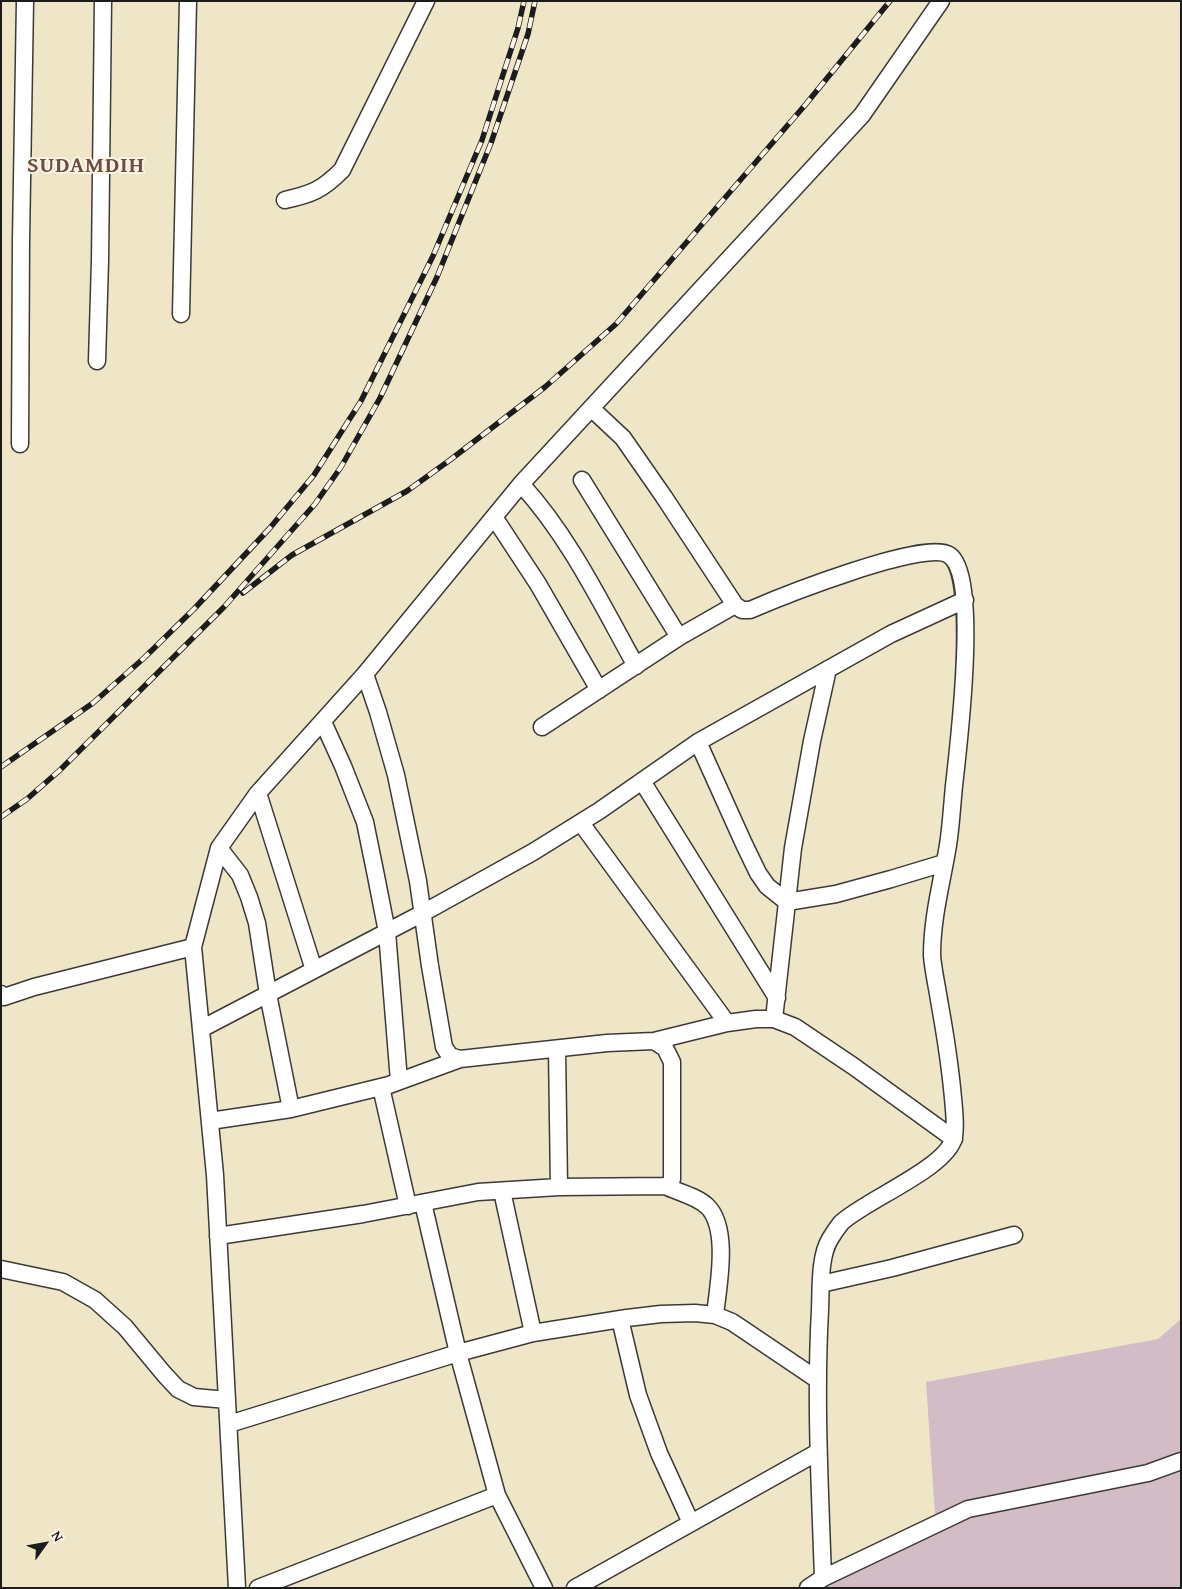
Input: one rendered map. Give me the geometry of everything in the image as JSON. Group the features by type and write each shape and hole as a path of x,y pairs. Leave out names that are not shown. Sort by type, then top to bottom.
{"street":[{"path":"20,444 25,1"},
{"path":"96,361 100,261 102,1"},
{"path":"181,314 188,1"},
{"path":"285,200 309,194 328,183 342,170 426,1"},
{"path":"237,1588 215,1175 194,947 219,848 258,793 365,674 521,484 862,115 941,1"},
{"path":"591,408 608,422 629,445 735,605 742,610 750,610 809,586 883,562 935,551 947,553 954,559 960,572 964,600 966,642 948,845 934,914 932,958 951,1078 954,1139 948,1150 929,1166 860,1209 840,1224 827,1243 822,1267 818,1380 822,1578"},
{"path":"582,480 680,637"},
{"path":"521,484 551,520 636,666"},
{"path":"494,517 538,584 599,690"},
{"path":"201,1029 423,913 533,852 581,823 698,742 892,634 964,600"},
{"path":"542,727 680,637 735,605"},
{"path":"774,1019 794,848 812,741 828,669"},
{"path":"365,674 396,775 418,880 444,1047 450,1056 460,1059"},
{"path":"323,722 343,766 364,822 387,932 399,1081"},
{"path":"698,742 758,873 767,886 787,902 836,894 891,880 944,863"},
{"path":"642,781 776,998"},
{"path":"258,793 314,970"},
{"path":"581,823 727,1023"},
{"path":"219,848 240,875 257,923 268,994 291,1109"},
{"path":"2,997 34,987 194,947"},
{"path":"210,1121 291,1109 381,1087 460,1059 607,1043 654,1041 727,1023 756,1019 774,1019 795,1027 853,1066 954,1139"},
{"path":"654,1041 666,1048 672,1062 672,1179 670,1184 665,1186"},
{"path":"557,1049 559,1187"},
{"path":"381,1087 497,1495 544,1588"},
{"path":"218,1236 363,1214 478,1192 559,1187 665,1186 694,1198 707,1206 715,1217 720,1236 720,1264 715,1315"},
{"path":"502,1191 534,1333"},
{"path":"821,1284 892,1268 1014,1235"},
{"path":"1,1269 63,1282 95,1300 125,1327 178,1389 194,1397 227,1400"},
{"path":"229,1424 458,1353 534,1333 661,1314 694,1313 715,1315 732,1322 818,1380"},
{"path":"620,1319 638,1395 659,1453 691,1523"},
{"path":"575,1588 818,1452"},
{"path":"808,1588 822,1578 968,1509 1148,1473 1181,1460"},
{"path":"258,1588 497,1495"}],"shaded area":[{"path":"1181,1319 1181,1588 823,1588 935,1515 926,1382 1158,1339"}],"railway":[{"path":"1,767 93,703 144,658 194,609 269,529 314,475 361,401 433,256 482,140 518,28 524,1"},
{"path":"1,817 27,799 59,771 224,607 315,504 341,467 380,398 437,277 491,143 528,34 535,1"},
{"path":"243,593 292,555 407,491 450,460 545,387 616,324 806,104 890,1"}],"district":[{"name":"SUDAMDIH","path":"86,166"}]}
